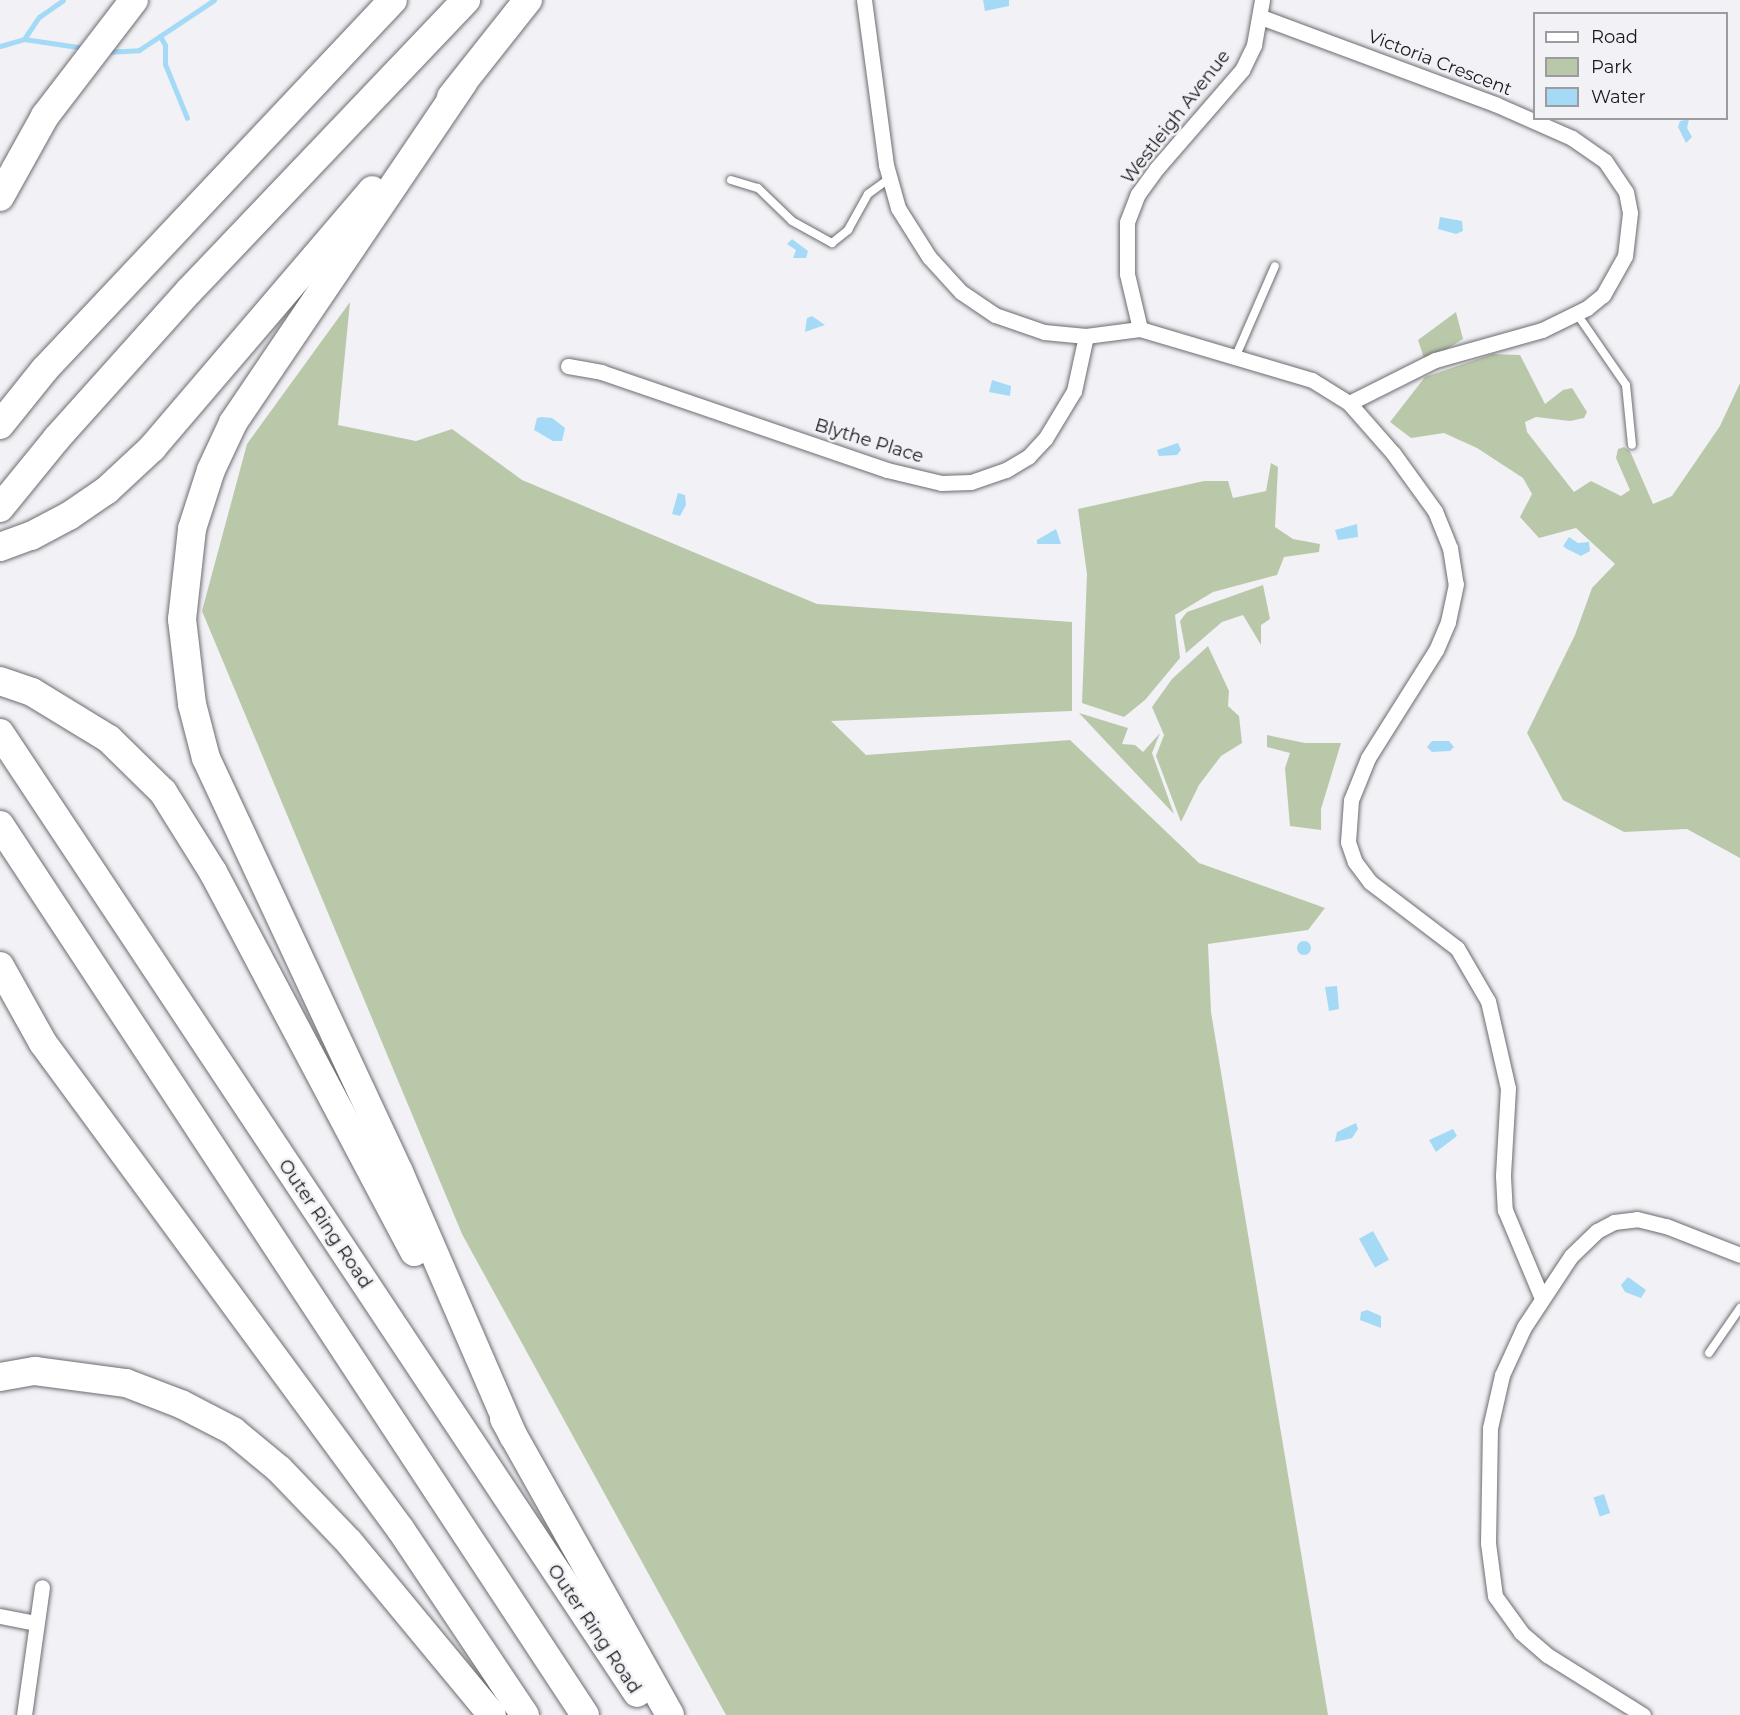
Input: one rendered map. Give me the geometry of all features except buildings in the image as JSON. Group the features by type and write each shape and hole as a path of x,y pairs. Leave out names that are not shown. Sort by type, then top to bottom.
{"highway":[{"path":"0,197 45,116 90,52 134,0"},
{"path":"0,425 45,369 393,0"},
{"path":"0,508 57,438 189,291 466,0"},
{"path":"0,547 31,537 107,490 152,448 463,83 528,0"},
{"path":"463,83 233,423 211,470 192,529 182,619 192,704 206,758 399,1172 513,1436"},
{"path":"0,681 71,713 109,739 162,792 213,872 513,1436 670,1715"},
{"name":"Outer Ring Road","path":"0,732 651,1715"},
{"path":"0,825 585,1715"},
{"path":"0,966 43,1043 401,1530 525,1715"},
{"path":"0,1377 36,1371 126,1383 181,1404 233,1431 279,1470 349,1542 492,1715"}],"street":[{"path":"864,0 890,178 898,208 914,236 961,292 1015,324 1086,336 1140,329 1312,380 1349,403 1393,453 1435,511 1450,548 1456,584 1448,622 1436,650 1368,758 1351,800 1348,843 1355,862 1370,882 1457,948 1488,1001 1508,1088 1503,1176 1506,1210 1540,1296"},
{"name":"Westleigh Avenue","path":"1140,329 1127,274 1126,222 1138,194 1157,168 1242,70 1254,45 1262,17 1262,0"},
{"name":"Victoria Crescent","path":"1262,17 1495,104 1572,138 1605,161 1626,192 1629,236 1617,275 1603,295 1577,314 1542,330 1435,360 1349,403"},
{"name":"Blythe Place","path":"568,366 601,372 887,470 941,483 971,482 1006,470 1028,457 1045,440 1074,391 1086,336"},
{"path":"1642,1715 1547,1655 1521,1632 1495,1596 1490,1576 1487,1477 1490,1428 1502,1375 1540,1296 1571,1256 1597,1231 1614,1221 1637,1219 1666,1226 1740,1255"},
{"path":"24,1715 42,1587"},
{"path":"0,1616 36,1623"}],"lane":[{"path":"731,180 758,188 792,221 832,243 848,230 868,194 890,178"},
{"path":"1235,358 1275,267"},
{"path":"1577,314 1626,385 1632,445"},
{"path":"1709,1353 1740,1308"}],"green space":[{"path":"350,302 338,425 416,441 452,429 522,480 817,604 1072,622 1072,711 831,721 866,755 1070,740 1199,863 1325,908 1308,930 1208,944 1211,1012 1328,1715 726,1715 462,1234 202,611 247,444"},
{"path":"1456,312 1463,339 1442,352 1424,358 1418,340"},
{"path":"1493,354 1520,355 1545,404 1563,390 1572,388 1587,412 1584,418 1570,421 1536,417 1525,422 1527,432 1574,492 1591,481 1621,496 1630,490 1616,458 1618,449 1624,447 1630,451 1653,504 1672,496 1720,426 1740,383 1740,858 1687,829 1624,832 1563,800 1527,733 1575,635 1592,588 1615,564 1576,528 1539,538 1520,517 1532,494 1523,478 1477,448 1444,433 1411,438 1390,422 1425,377"},
{"path":"1271,463 1278,467 1275,527 1293,539 1320,544 1319,552 1284,557 1277,575 1213,592 1175,615 1180,658 1145,700 1124,717 1082,703 1087,574 1078,509 1204,481 1228,481 1233,498 1266,491"},
{"path":"1263,585 1270,619 1261,625 1261,645 1243,615 1222,622 1186,653 1180,621 1187,612"},
{"path":"1208,646 1229,691 1228,706 1239,716 1242,743 1221,756 1199,785 1181,822 1156,756 1164,735 1152,707 1172,679"},
{"path":"1079,713 1128,728 1122,744 1135,745 1143,752 1160,733 1152,753 1174,814"},
{"path":"1267,735 1305,743 1341,743 1321,809 1321,830 1290,826 1285,768 1290,753 1267,747"}],"water":[{"path":"983,0 1009,0 1009,6 985,11"},
{"path":"1689,120 1687,128 1692,137 1686,143 1678,127 1680,121"},
{"path":"1440,217 1462,221 1463,231 1456,234 1438,229"},
{"path":"792,239 808,251 806,258 793,258 796,250 787,244"},
{"path":"812,316 825,325 805,332 807,318"},
{"path":"992,380 1011,386 1010,396 989,392"},
{"path":"537,418 552,418 565,428 562,441 553,441 534,430"},
{"path":"1178,443 1181,450 1177,455 1159,456 1157,450"},
{"path":"678,493 685,495 686,505 680,516 672,514"},
{"path":"1357,524 1358,537 1338,540 1335,530"},
{"path":"1056,529 1061,544 1037,544 1037,540"},
{"path":"1569,537 1578,543 1589,542 1590,551 1581,556 1567,549 1563,546"},
{"path":"1432,741 1449,741 1454,747 1450,751 1432,752 1427,747"},
{"path":"1301,941 1307,941 1311,948 1307,955 1301,955 1297,951 1297,945"},
{"path":"1337,986 1339,1009 1329,1011 1325,987"},
{"path":"1356,1123 1358,1129 1352,1138 1335,1142 1337,1132"},
{"path":"1453,1129 1457,1136 1436,1152 1429,1140"},
{"path":"1373,1231 1389,1260 1375,1268 1359,1239"},
{"path":"1628,1277 1646,1290 1641,1298 1625,1292 1621,1285"},
{"path":"1367,1310 1381,1316 1381,1328 1360,1320 1361,1312"},
{"path":"1604,1494 1610,1513 1600,1516 1594,1497"}],"waterway":[{"path":"24,39 39,17 63,0"},
{"path":"105,52 139,50 214,0"},
{"path":"160,36 165,45 165,64 187,118"},
{"path":"0,46 24,39 84,48"}]}
